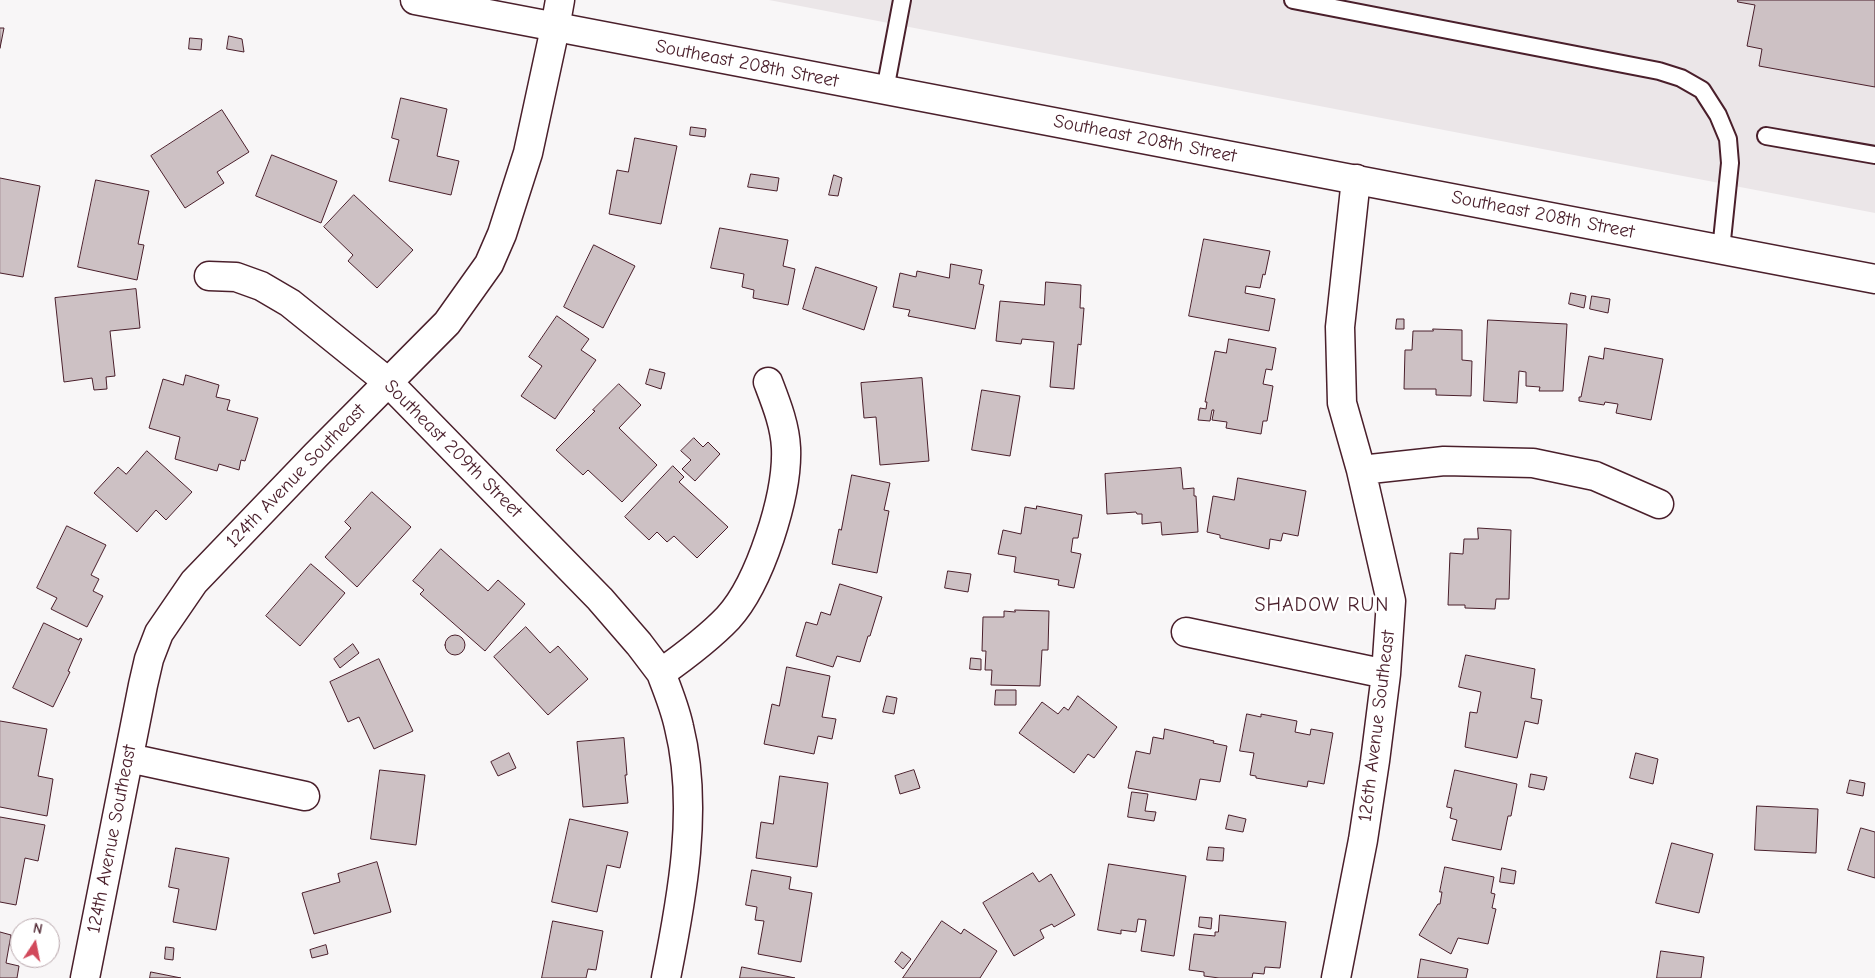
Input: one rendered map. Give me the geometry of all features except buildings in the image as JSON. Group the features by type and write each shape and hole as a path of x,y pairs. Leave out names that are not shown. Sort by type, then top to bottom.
{"street":[{"name":"Southeast 208th Street","path":"415,0 1875,279"},
{"name":"124th Avenue Southeast","path":"85,978 150,659 160,633 194,582 388,382 448,323 489,264 502,234 528,153 560,0"},
{"name":"126th Avenue Southeast","path":"1336,978 1363,840 1386,674 1391,601 1361,470 1342,403 1340,336 1356,179"},
{"name":"Southeast 209th Street","path":"209,276 236,277 261,286 290,303 388,382 600,599 661,673 680,728 687,789 687,829 682,883 666,978"},
{"path":"661,673 698,646 729,616 748,589 763,559 775,521 783,484 786,448 782,420 768,382"},
{"path":"1361,470 1444,461 1533,462 1595,476 1659,504"},
{"path":"1186,632 1386,674"},
{"path":"129,758 305,796"}],"lane":[{"path":"886,90 902,0"},
{"path":"1294,0 1659,70 1681,78 1702,90 1718,114 1728,139 1730,163 1721,250"},
{"path":"1766,136 1875,155"}],"shaded area":[{"path":"769,0 1875,0 1875,213"}],"district":[{"name":"SHADOW RUN","path":"1322,605"}]}
